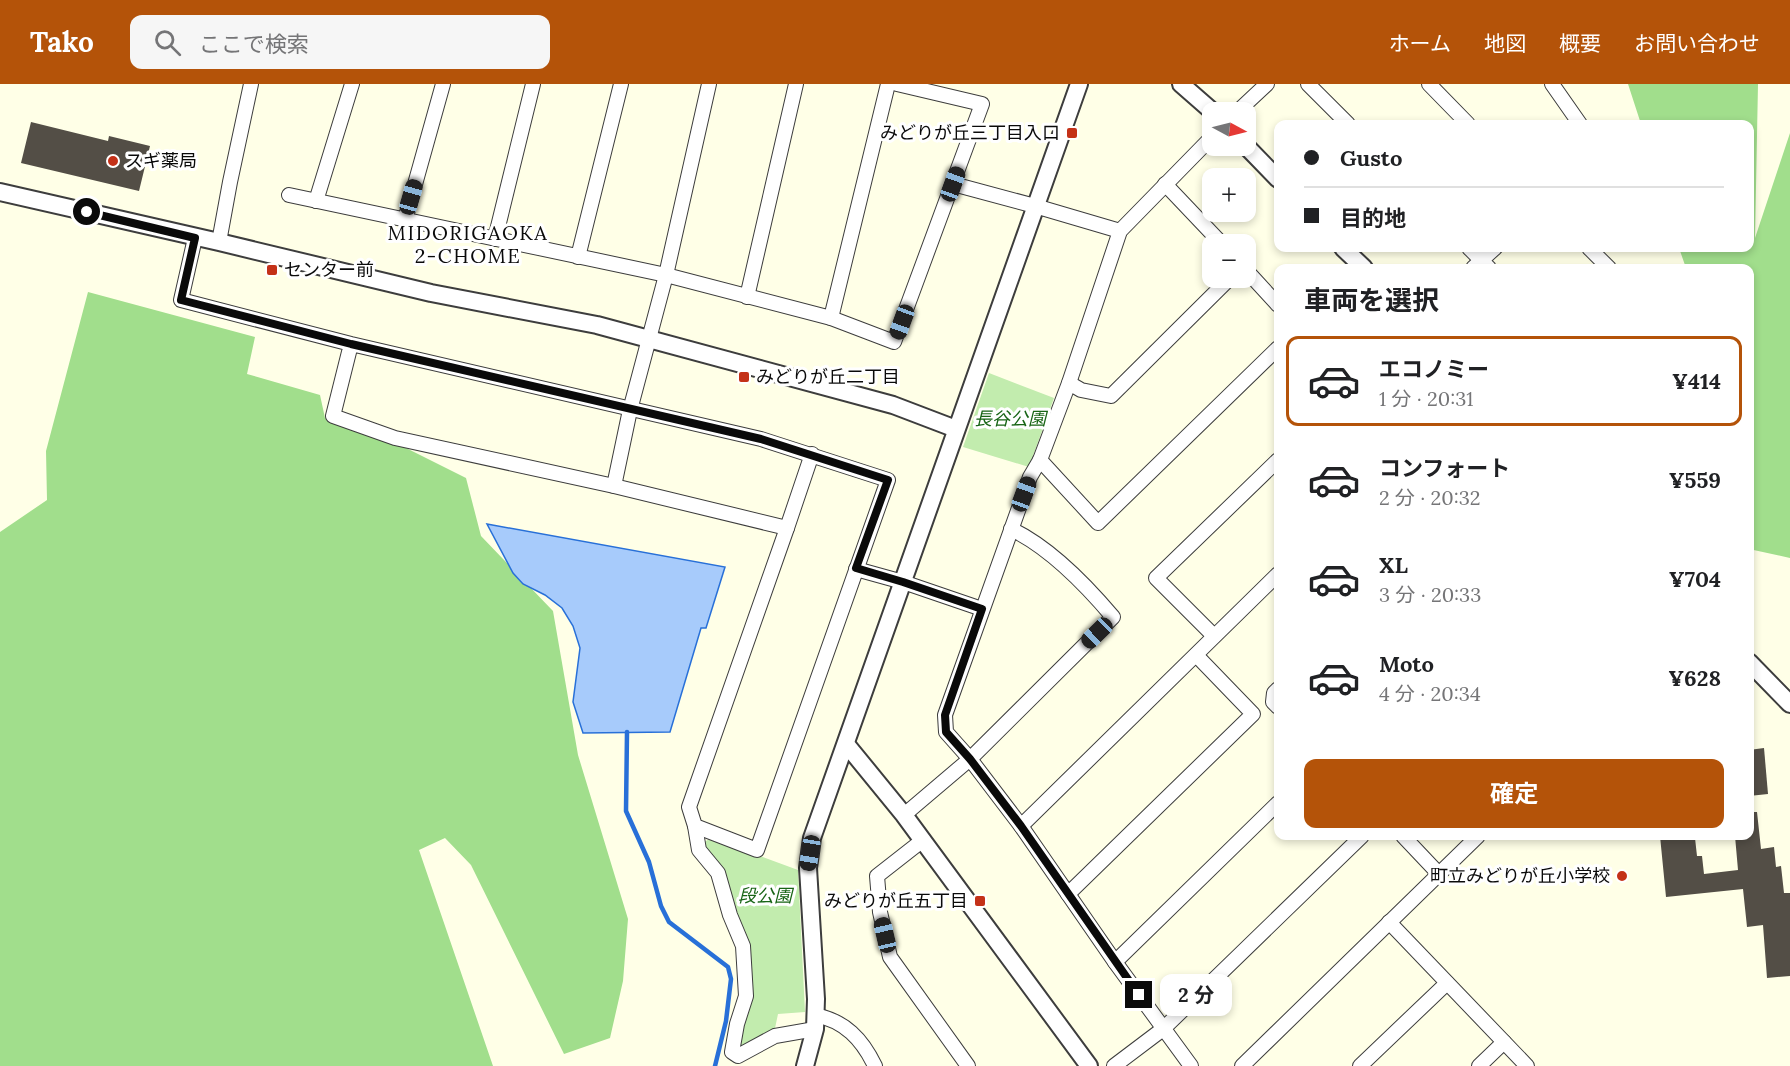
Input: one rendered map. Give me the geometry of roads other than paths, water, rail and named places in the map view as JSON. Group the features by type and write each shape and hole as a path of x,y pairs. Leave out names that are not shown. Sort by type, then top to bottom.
{"street":[{"path":"219,242 250,84"},
{"path":"316,201 352,84"},
{"path":"405,220 443,84"},
{"path":"495,239 533,84"},
{"path":"578,257 621,84"},
{"path":"614,486 630,410 666,275 709,84"},
{"path":"747,297 796,84"},
{"path":"831,318 888,84"},
{"path":"289,195 666,275 831,318 894,342 982,104 897,84"},
{"path":"805,1066 815,1022 816,999 808,868 812,838 1078,84"},
{"path":"1181,84 1202,102"},
{"path":"1248,102 1267,84"},
{"path":"1308,84 1344,120"},
{"path":"1429,84 1464,120"},
{"path":"1552,84 1577,120"},
{"path":"1191,1066 1115,962 1021,826 970,759 946,732 945,715 1030,477 1040,460 1069,383 1120,231 1202,147"},
{"path":"1256,156 1274,175"},
{"path":"953,184 1120,231"},
{"path":"1165,184 1212,234"},
{"path":"0,192 431,293 563,318 649,339 893,405 956,429"},
{"path":"195,238 181,300 351,344 761,439 888,480 757,850 694,826"},
{"path":"1347,252 1360,264"},
{"path":"1483,264 1492,252"},
{"path":"1594,252 1605,264"},
{"path":"1256,281 1274,301"},
{"path":"1069,383 1081,390 1111,396 1220,288"},
{"path":"351,344 333,416 395,438 614,486 787,528"},
{"path":"1040,460 1098,523 1274,352"},
{"path":"812,454 689,807 699,850 718,873 730,915 743,946 746,996 737,1024 732,1053 738,1056 775,1036 830,1018 854,1033 867,1050 875,1066"},
{"path":"1214,636 1156,578 1274,464"},
{"path":"904,815 970,759 1113,617 1087,587 1027,536 1011,529"},
{"path":"856,568 982,609"},
{"path":"1021,826 1274,578"},
{"path":"1068,894 1253,714 1196,655"},
{"path":"1754,667 1790,704"},
{"path":"846,744 923,840 1089,1066"},
{"path":"1115,962 1274,807"},
{"path":"923,840 878,876 880,912 890,957 968,1066"},
{"path":"1114,1066 1163,1029 1358,840"},
{"path":"1407,840 1438,873"},
{"path":"1242,1066 1474,840"},
{"path":"1389,922 1527,1066"},
{"path":"1360,1066 1447,983"},
{"path":"1479,1066 1504,1042"}],"water":[{"path":"487,524 725,567 706,628 701,628 670,732 583,733 573,702 580,648 573,626 562,608 545,595 523,584 513,573"}],"waterway":[{"path":"627,732 626,811 649,862 661,906 669,922 728,967 731,979 726,1021 715,1066"}],"place":[{"name":"みどりが丘三丁目入口","path":"1072,133"},
{"name":"スギ薬局","path":"113,161"},
{"name":"センター前","path":"272,270"},
{"name":"みどりが丘二丁目","path":"744,377"},
{"name":"町立みどりが丘小学校","path":"1622,876"},
{"name":"みどりが丘五丁目","path":"980,901"}],"district":[{"name":"MIDORIGAOKA 2-CHOME","path":"468,244"}],"park label":[{"name":"長谷公園","path":"1010,419"},
{"name":"段公園","path":"765,896"}]}
